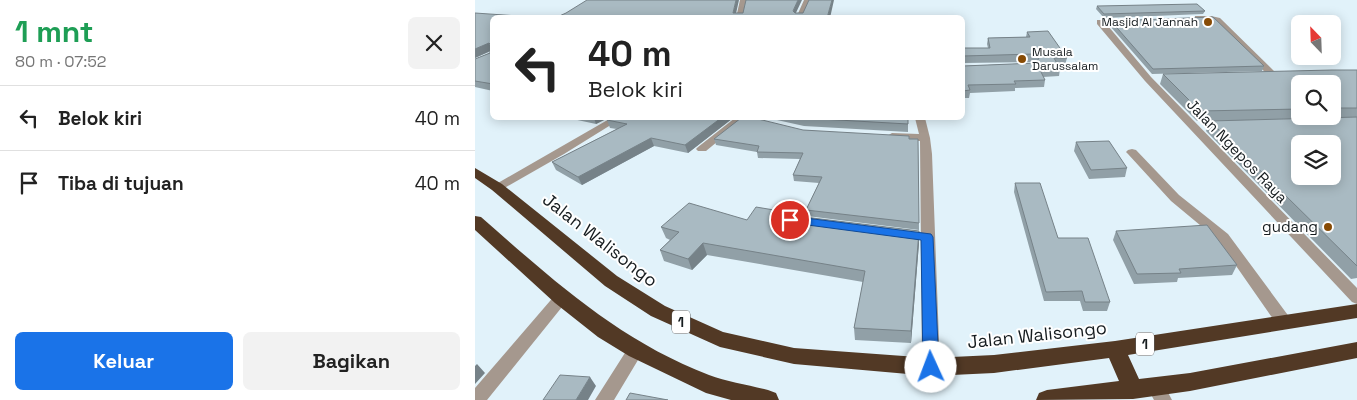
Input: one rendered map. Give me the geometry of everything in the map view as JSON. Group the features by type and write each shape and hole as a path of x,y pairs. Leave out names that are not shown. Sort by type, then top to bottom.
{"highway":[{"name":"Jalan Walisongo","path":"475,172 497,187 611,281 659,311 719,339 794,356 931,367 994,364 1115,349 1357,311"},
{"path":"475,221 561,298 605,331 636,350 705,384 769,400"},
{"path":"1115,349 1133,390"},
{"path":"1047,400 1133,390 1159,394 1357,350"}],"street":[{"path":"742,15 744,0"},
{"path":"801,15 808,0"},
{"path":"1191,19 1211,18 1217,20 1273,75"},
{"name":"Jalan Ngepos Raya","path":"1106,21 1191,126 1357,298"},
{"path":"497,187 614,120"},
{"path":"702,149 738,120"},
{"path":"920,120 925,138 931,367"},
{"path":"1191,126 1211,125"},
{"path":"877,135 925,138"},
{"path":"1132,152 1175,198 1223,237 1284,322"},
{"path":"912,236 927,237"},
{"path":"476,400 561,298"},
{"path":"604,400 636,350"}],"building":[{"path":"587,0 736,0 733,13 743,13 746,0 798,0 793,11 795,13 803,13 809,0 832,0 828,15 562,15"},
{"path":"1197,4 1205,11 1104,14 1097,6"},
{"path":"475,13 504,15 490,15 490,44 475,49"},
{"path":"1213,17 1264,66 1153,69 1111,21"},
{"path":"1048,31 1067,58 1054,58 1060,69 1040,70 1045,80 1014,81 1016,84 968,85 970,90 965,91 965,66 1036,63 1039,58 1034,54 965,56 965,48 990,48 988,38 1030,37 1027,32"},
{"path":"490,53 490,84 475,81 475,59"},
{"path":"1357,70 1357,108 1341,108 1341,75 1291,75 1291,109 1200,111 1163,74"},
{"name":"gudang","path":"1341,117 1357,117 1357,266 1210,121 1291,119 1291,125 1341,125"},
{"path":"607,120 718,120 685,145 651,138 578,177 552,162 627,124"},
{"path":"738,120 762,120 803,130 909,136 909,139 918,139 919,223 806,210 822,177 793,175 803,153 757,152 759,146 714,139"},
{"path":"838,120 908,120 908,124"},
{"path":"1109,141 1127,168 1091,170 1076,142"},
{"path":"1015,183 1040,183 1058,238 1088,238 1110,302 1085,302 1082,291 1046,292"},
{"path":"689,203 747,220 756,207 780,211 788,215 919,231 911,331 854,328 865,271 703,243 688,259 660,250 679,232 661,227"},
{"path":"1207,225 1237,265 1179,269 1181,273 1137,274 1116,231"},
{"path":"560,375 590,377 576,400 543,400"},
{"path":"630,393 668,400 626,400"}],"place":[{"name":"Masjid Al Jannah","path":"1208,22"},
{"name":"Musala Darussalam","path":"1022,59"},
{"name":"gudang","path":"1328,227"}],"route":[{"path":"790,220 927,237 931,367"}]}
